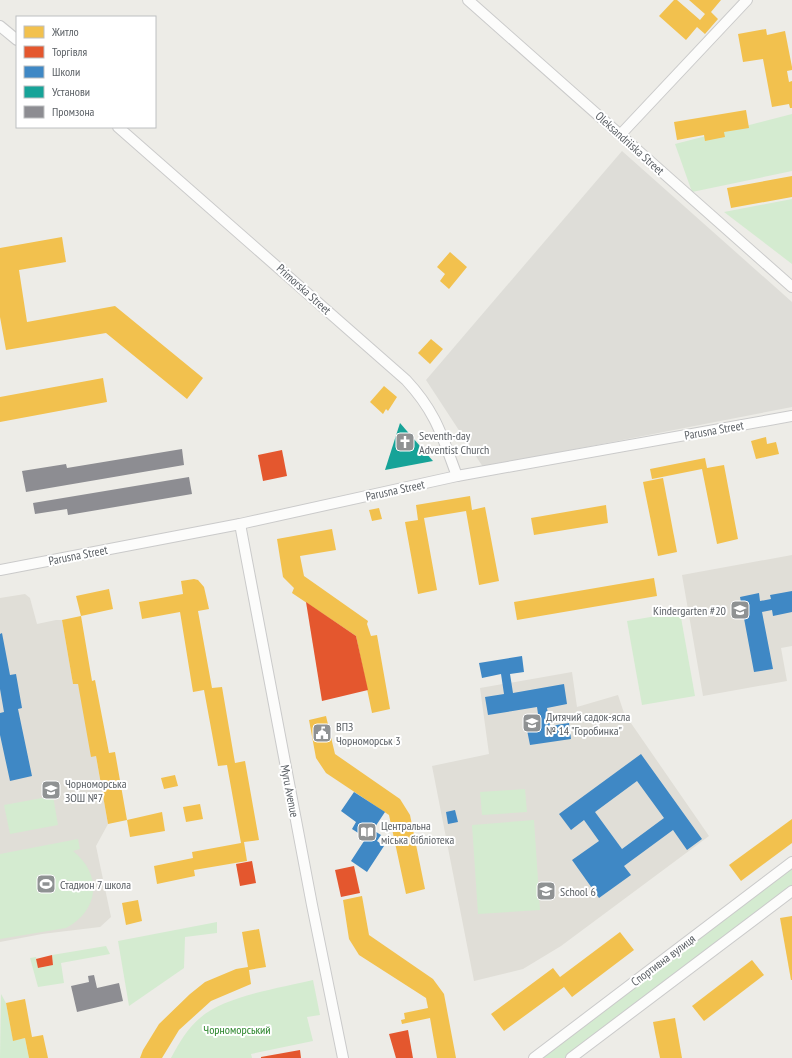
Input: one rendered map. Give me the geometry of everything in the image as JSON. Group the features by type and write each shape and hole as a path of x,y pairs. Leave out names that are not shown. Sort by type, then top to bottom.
{"street":[{"name":"Oleksandriiska Street","path":"468,0 621,134 678,188 792,287"},
{"path":"621,134 747,0"},
{"path":"0,26 16,39"},
{"name":"Primorska Street","path":"119,128 406,380 431,411 457,476"},
{"name":"Parusna Street","path":"0,570 240,524 457,476 792,416"},
{"name":"Myru Avenue","path":"240,524 312,905 343,1058"},
{"name":"Спортивна вулиця","path":"534,1058 792,862"},
{"name":"Спортивна вулиця","path":"571,1058 792,891"}],"shaded area":[{"path":"622,151 792,302 792,407 483,467 426,380"},
{"name":"Kindergarten #20","path":"792,555 792,646 781,648 787,681 703,696 682,575"},
{"name":"Чорноморська ЗОШ №7","path":"25,594 30,598 37,624 62,620 73,684 78,684 96,756 108,824 96,846 111,917 100,927 42,934 0,942 0,598"},
{"name":"School 6","path":"572,672 577,707 618,695 624,713 709,836 561,946 523,969 474,981 432,766 489,754 480,688"}],"green space":[{"path":"792,114 792,171 692,192 675,144"},
{"path":"792,199 792,264 724,212"},
{"path":"680,612 695,696 642,705 627,621"},
{"path":"525,789 527,812 482,815 480,792"},
{"path":"53,796 58,825 10,834 4,805"},
{"path":"534,820 540,910 478,914 472,825"},
{"name":"Стадион 7 школа","path":"78,839 80,849 73,851 89,870 92,881 93,891 91,902 86,912 66,928 0,939 0,854"},
{"path":"792,866 792,886 565,1058 539,1058"},
{"path":"217,922 217,933 185,937 184,968 129,1006 118,941"},
{"path":"106,946 110,954 61,963 64,983 38,987 30,958 36,957 39,968 53,965 52,955"},
{"name":"Чорноморський","path":"313,980 320,1015 307,1017 313,1041 251,1054 252,1058 171,1058 191,1027 211,1010 238,998"},
{"path":"1,994 6,1003 13,1040 25,1038 29,1058 0,1058"}],"building: Житло":[{"path":"674,0 677,0 700,20 705,14 689,0 721,0 711,12 718,19 705,34 697,27 686,40 659,16"},
{"path":"766,29 767,35 785,31 792,67 792,70 787,71 789,82 792,81 792,108 790,108 789,104 772,107 763,59 743,62 738,34"},
{"path":"746,110 749,128 724,132 725,137 705,141 704,135 677,140 674,122"},
{"path":"792,176 792,197 731,208 727,188"},
{"path":"62,237 66,262 19,270 27,322 115,306 203,378 187,399 106,333 6,350 0,317 0,248"},
{"path":"450,252 467,267 449,289 440,281 445,274 437,267"},
{"path":"431,339 443,349 430,364 418,353"},
{"path":"103,378 107,402 0,422 0,397"},
{"path":"384,386 397,397 388,411 386,409 383,414 370,402"},
{"path":"766,437 767,444 776,442 779,454 756,459 751,441"},
{"path":"705,458 707,468 724,465 738,539 717,544 702,469 652,479 650,469"},
{"path":"663,478 677,552 658,556 643,482"},
{"path":"470,496 472,510 485,507 499,581 479,585 466,511 424,518 437,590 418,594 405,522 418,520 416,505"},
{"path":"606,505 608,523 534,535 531,518"},
{"path":"379,508 382,519 372,521 369,510"},
{"path":"332,529 336,550 300,556 304,576 368,621 367,624 371,636 377,635 390,709 372,713 356,636 292,593 294,588 283,577 277,539"},
{"path":"654,578 657,596 517,620 514,602"},
{"path":"194,579 198,580 204,587 209,609 198,611 212,688 222,687 235,763 245,761 259,840 244,842 247,861 194,870 195,876 157,884 154,866 193,858 192,852 241,843 227,765 218,766 204,690 193,692 180,612 142,619 139,602 183,594 181,581"},
{"path":"109,589 113,609 81,616 76,596"},
{"path":"81,616 92,681 95,680 109,753 115,752 127,820 108,824 96,756 91,757 78,684 73,684 62,620"},
{"path":"326,716 335,754 400,799 410,815 425,889 406,894 389,815 326,773 316,758 309,720"},
{"path":"175,775 178,786 164,789 161,778"},
{"path":"200,804 203,819 186,822 183,807"},
{"path":"162,812 165,831 130,837 127,820"},
{"path":"792,819 792,843 741,881 729,865"},
{"path":"362,896 369,935 433,979 444,994 456,1058 437,1058 430,1018 402,1024 401,1020 405,1019 404,1013 428,1008 426,998 359,955 349,939 343,900"},
{"path":"138,900 142,921 126,925 122,903"},
{"path":"792,916 792,980 791,980 780,918"},
{"path":"259,929 266,967 249,970 251,984 211,1001 179,1030 162,1058 140,1058 143,1050 159,1024 190,994 205,982 236,969 248,967 242,932"},
{"path":"620,932 634,950 572,997 564,987 504,1031 491,1014 553,968 560,977"},
{"path":"752,960 764,975 704,1021 692,1006"},
{"path":"25,999 32,1037 43,1035 48,1058 29,1058 25,1038 13,1041 6,1003"},
{"path":"675,1018 682,1058 660,1058 653,1022"}],"building: Торгівля":[{"path":"282,450 287,476 263,481 258,455"},
{"path":"306,602 356,636 368,690 322,701"},
{"path":"252,861 256,883 240,886 236,864"},
{"path":"354,866 360,893 341,897 335,870"},
{"path":"52,955 53,965 38,968 36,959"},
{"path":"408,1030 413,1058 396,1058 389,1034"},
{"path":"300,1050 301,1058 261,1058 261,1057"}],"building: Школи":[{"path":"792,591 792,612 773,616 772,610 762,612 773,669 754,672 740,597 759,593 760,601 771,599 770,595"},
{"path":"2,633 10,675 16,674 22,708 18,709 32,776 10,781 0,735 0,713 4,712 0,689 0,634"},
{"path":"522,656 524,672 510,674 513,693 564,684 567,704 547,708 550,726 569,723 571,739 530,745 527,730 540,728 537,707 488,715 485,697 504,694 501,674 482,678 479,663"},
{"path":"641,754 702,839 687,850 673,830 624,866 631,875 599,898 572,860 599,841 584,820 571,830 559,814","holes":["637,781 664,818 622,849 595,812"]},
{"name":"Центральна міська бібліотека","path":"354,792 385,812 373,830 381,835 377,841 384,846 367,872 351,861 366,838 352,829 356,822 341,811"},
{"path":"455,810 458,822 448,824 446,812"}],"building: Установи":[{"name":"Seventh-day Adventist Church","path":"400,423 433,461 385,470"}],"building: Промзона":[{"path":"182,449 184,465 26,492 22,471 66,464 67,468"},
{"path":"189,477 192,494 68,515 67,509 35,514 33,503"},
{"path":"94,975 97,988 119,983 123,1001 77,1012 71,986 89,982 88,976"}],"place":[{"name":"Seventh-day Adventist Church","path":"405,442"},
{"name":"Kindergarten #20","path":"740,610"},
{"name":"Дитячий садок-ясла № 14 \"Горобинка\"","path":"532,723"},
{"name":"ВПЗ Чорноморськ 3","path":"322,733"},
{"name":"Чорноморська ЗОШ №7","path":"51,790"},
{"name":"Центральна міська бібліотека","path":"367,832"},
{"name":"Стадион 7 школа","path":"46,884"},
{"name":"School 6","path":"546,891"}]}
